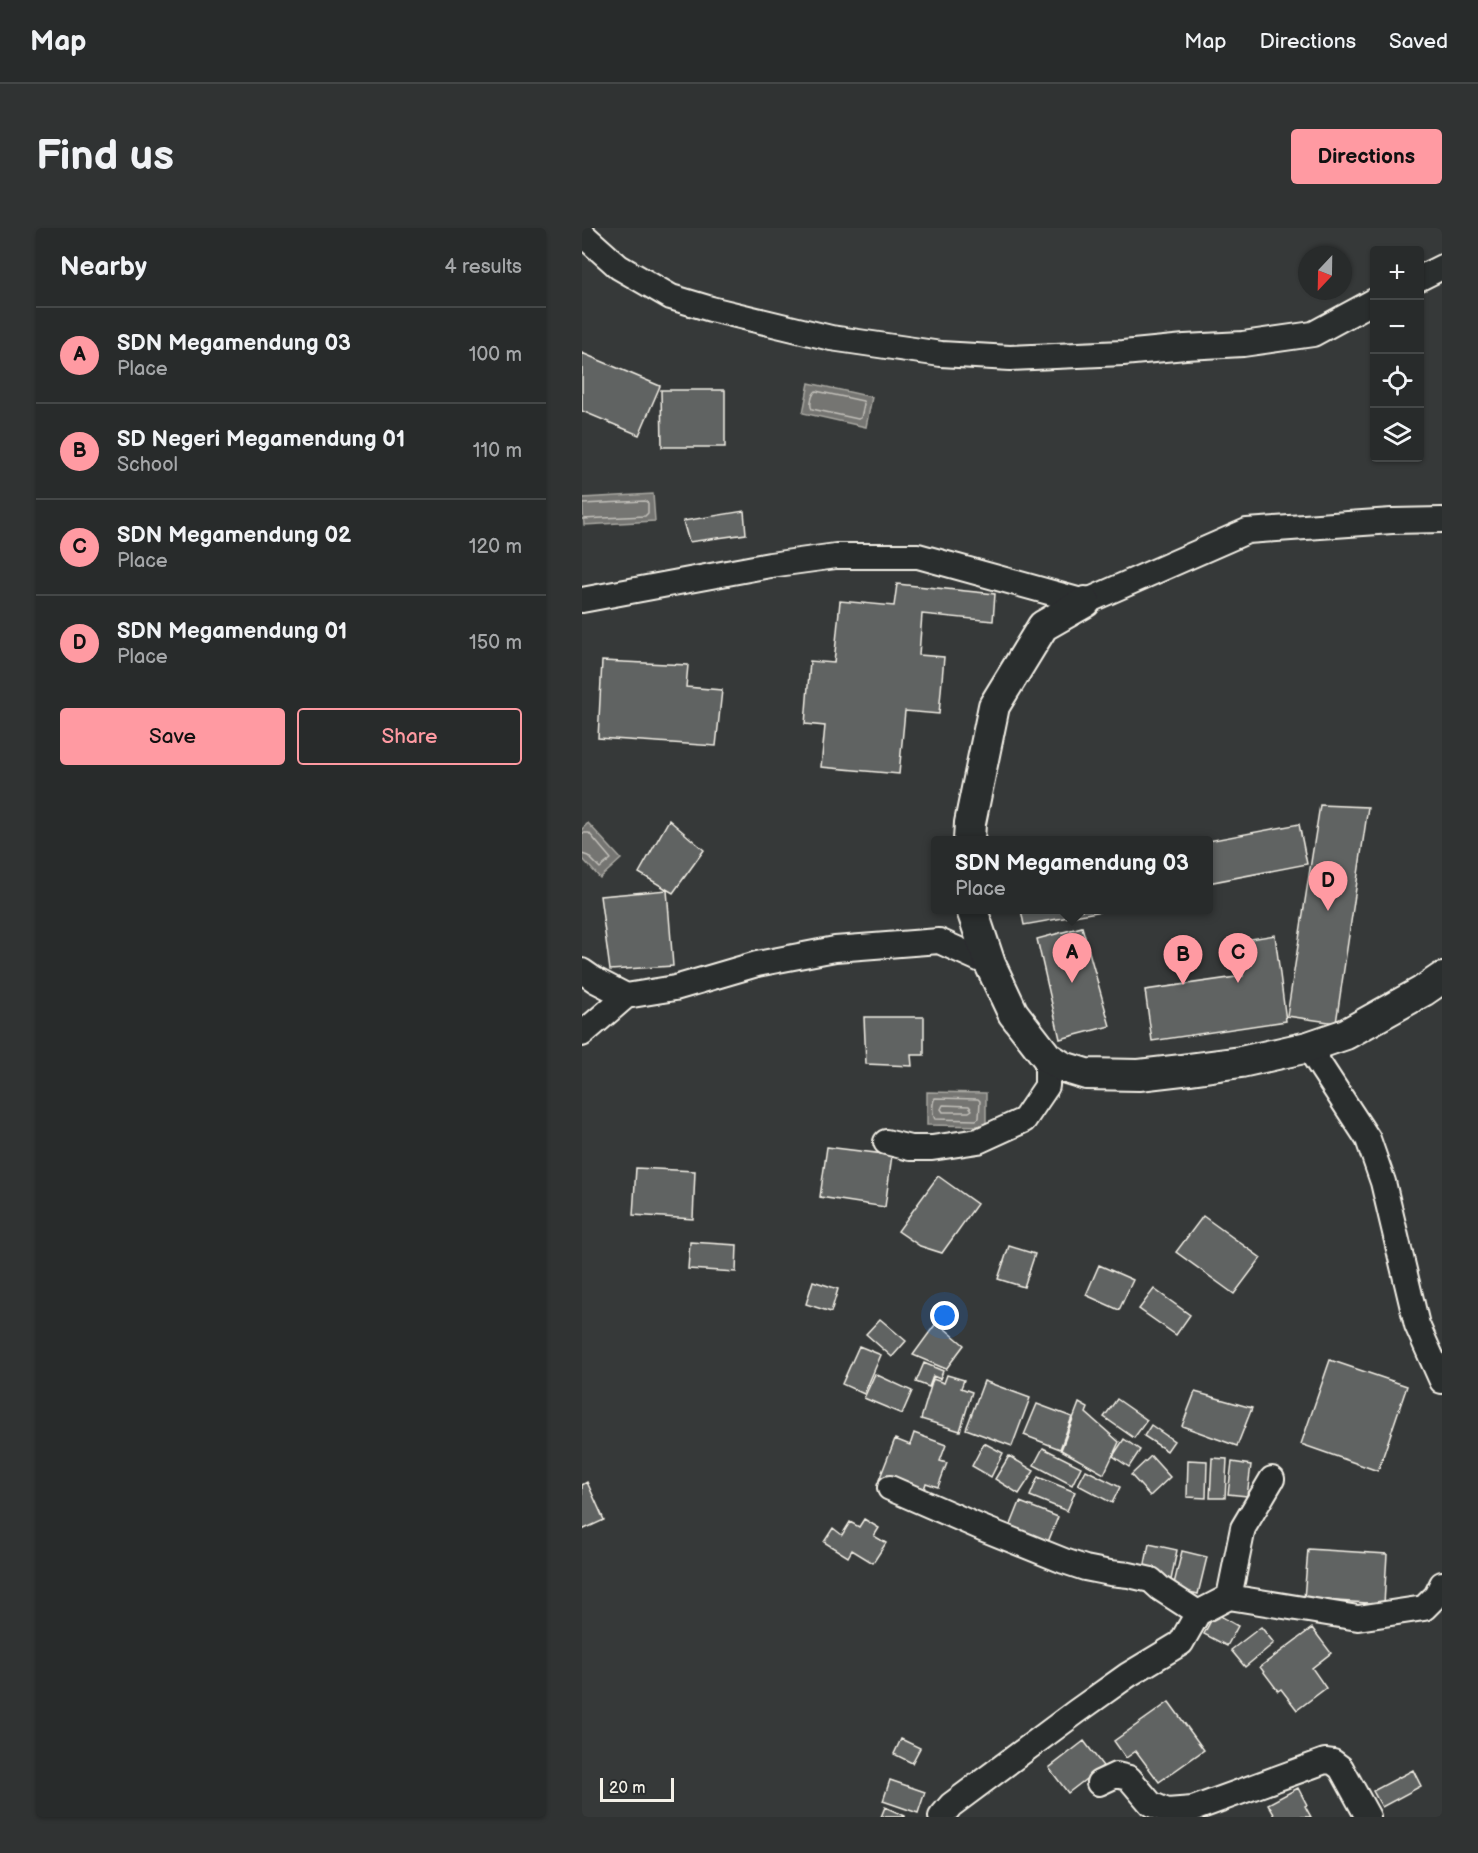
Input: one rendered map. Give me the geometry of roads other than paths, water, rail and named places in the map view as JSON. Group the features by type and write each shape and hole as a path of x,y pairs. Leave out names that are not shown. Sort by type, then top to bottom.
{"street":[{"path":"582,234 619,267 670,297 831,338 941,354 1010,358 1243,344 1313,334 1370,303"},
{"path":"1424,276 1442,267"},
{"path":"969,836 994,706 1043,626 1085,602 1247,531 1392,521 1442,520"},
{"path":"582,600 770,565 836,556 918,556 1085,602"},
{"path":"974,914 990,964 1013,1013 1047,1057 1063,1067 1086,1074 1138,1075 1241,1062 1308,1047 1346,1034 1442,978"},
{"path":"582,1034 626,996 675,988 757,964 835,949 939,941 990,964"},
{"path":"582,971 626,996"},
{"path":"1308,1047 1368,1138 1383,1182 1417,1325 1442,1381"},
{"path":"886,1142 910,1148 932,1149 978,1141 1024,1120 1047,1086 1047,1057"},
{"path":"1229,1597 1243,1528 1272,1479"},
{"path":"890,1488 1064,1561 1085,1568 1151,1580 1198,1613"},
{"path":"941,1817 951,1805 1076,1712 1180,1642 1198,1613 1229,1597 1358,1618 1424,1608 1436,1596 1442,1584"},
{"path":"1099,1783 1116,1775 1129,1778 1151,1804 1167,1811 1189,1813 1325,1761 1333,1762 1341,1768 1368,1817"}],"water":[{"path":"809,383 872,397 866,427 803,413"},
{"path":"653,494 655,521 584,525 582,498"},
{"path":"588,823 621,859 600,878 582,858 582,829"},
{"path":"927,1092 986,1093 986,1126 927,1125"}],"place":[{"name":"SDN Megamendung 01","path":"1328,911"},
{"name":"SDN Megamendung 03","path":"1072,983"},
{"name":"SDN Megamendung 02","path":"1238,983"},
{"name":"SD Negeri Megamendung 01","path":"1183,985"}]}
